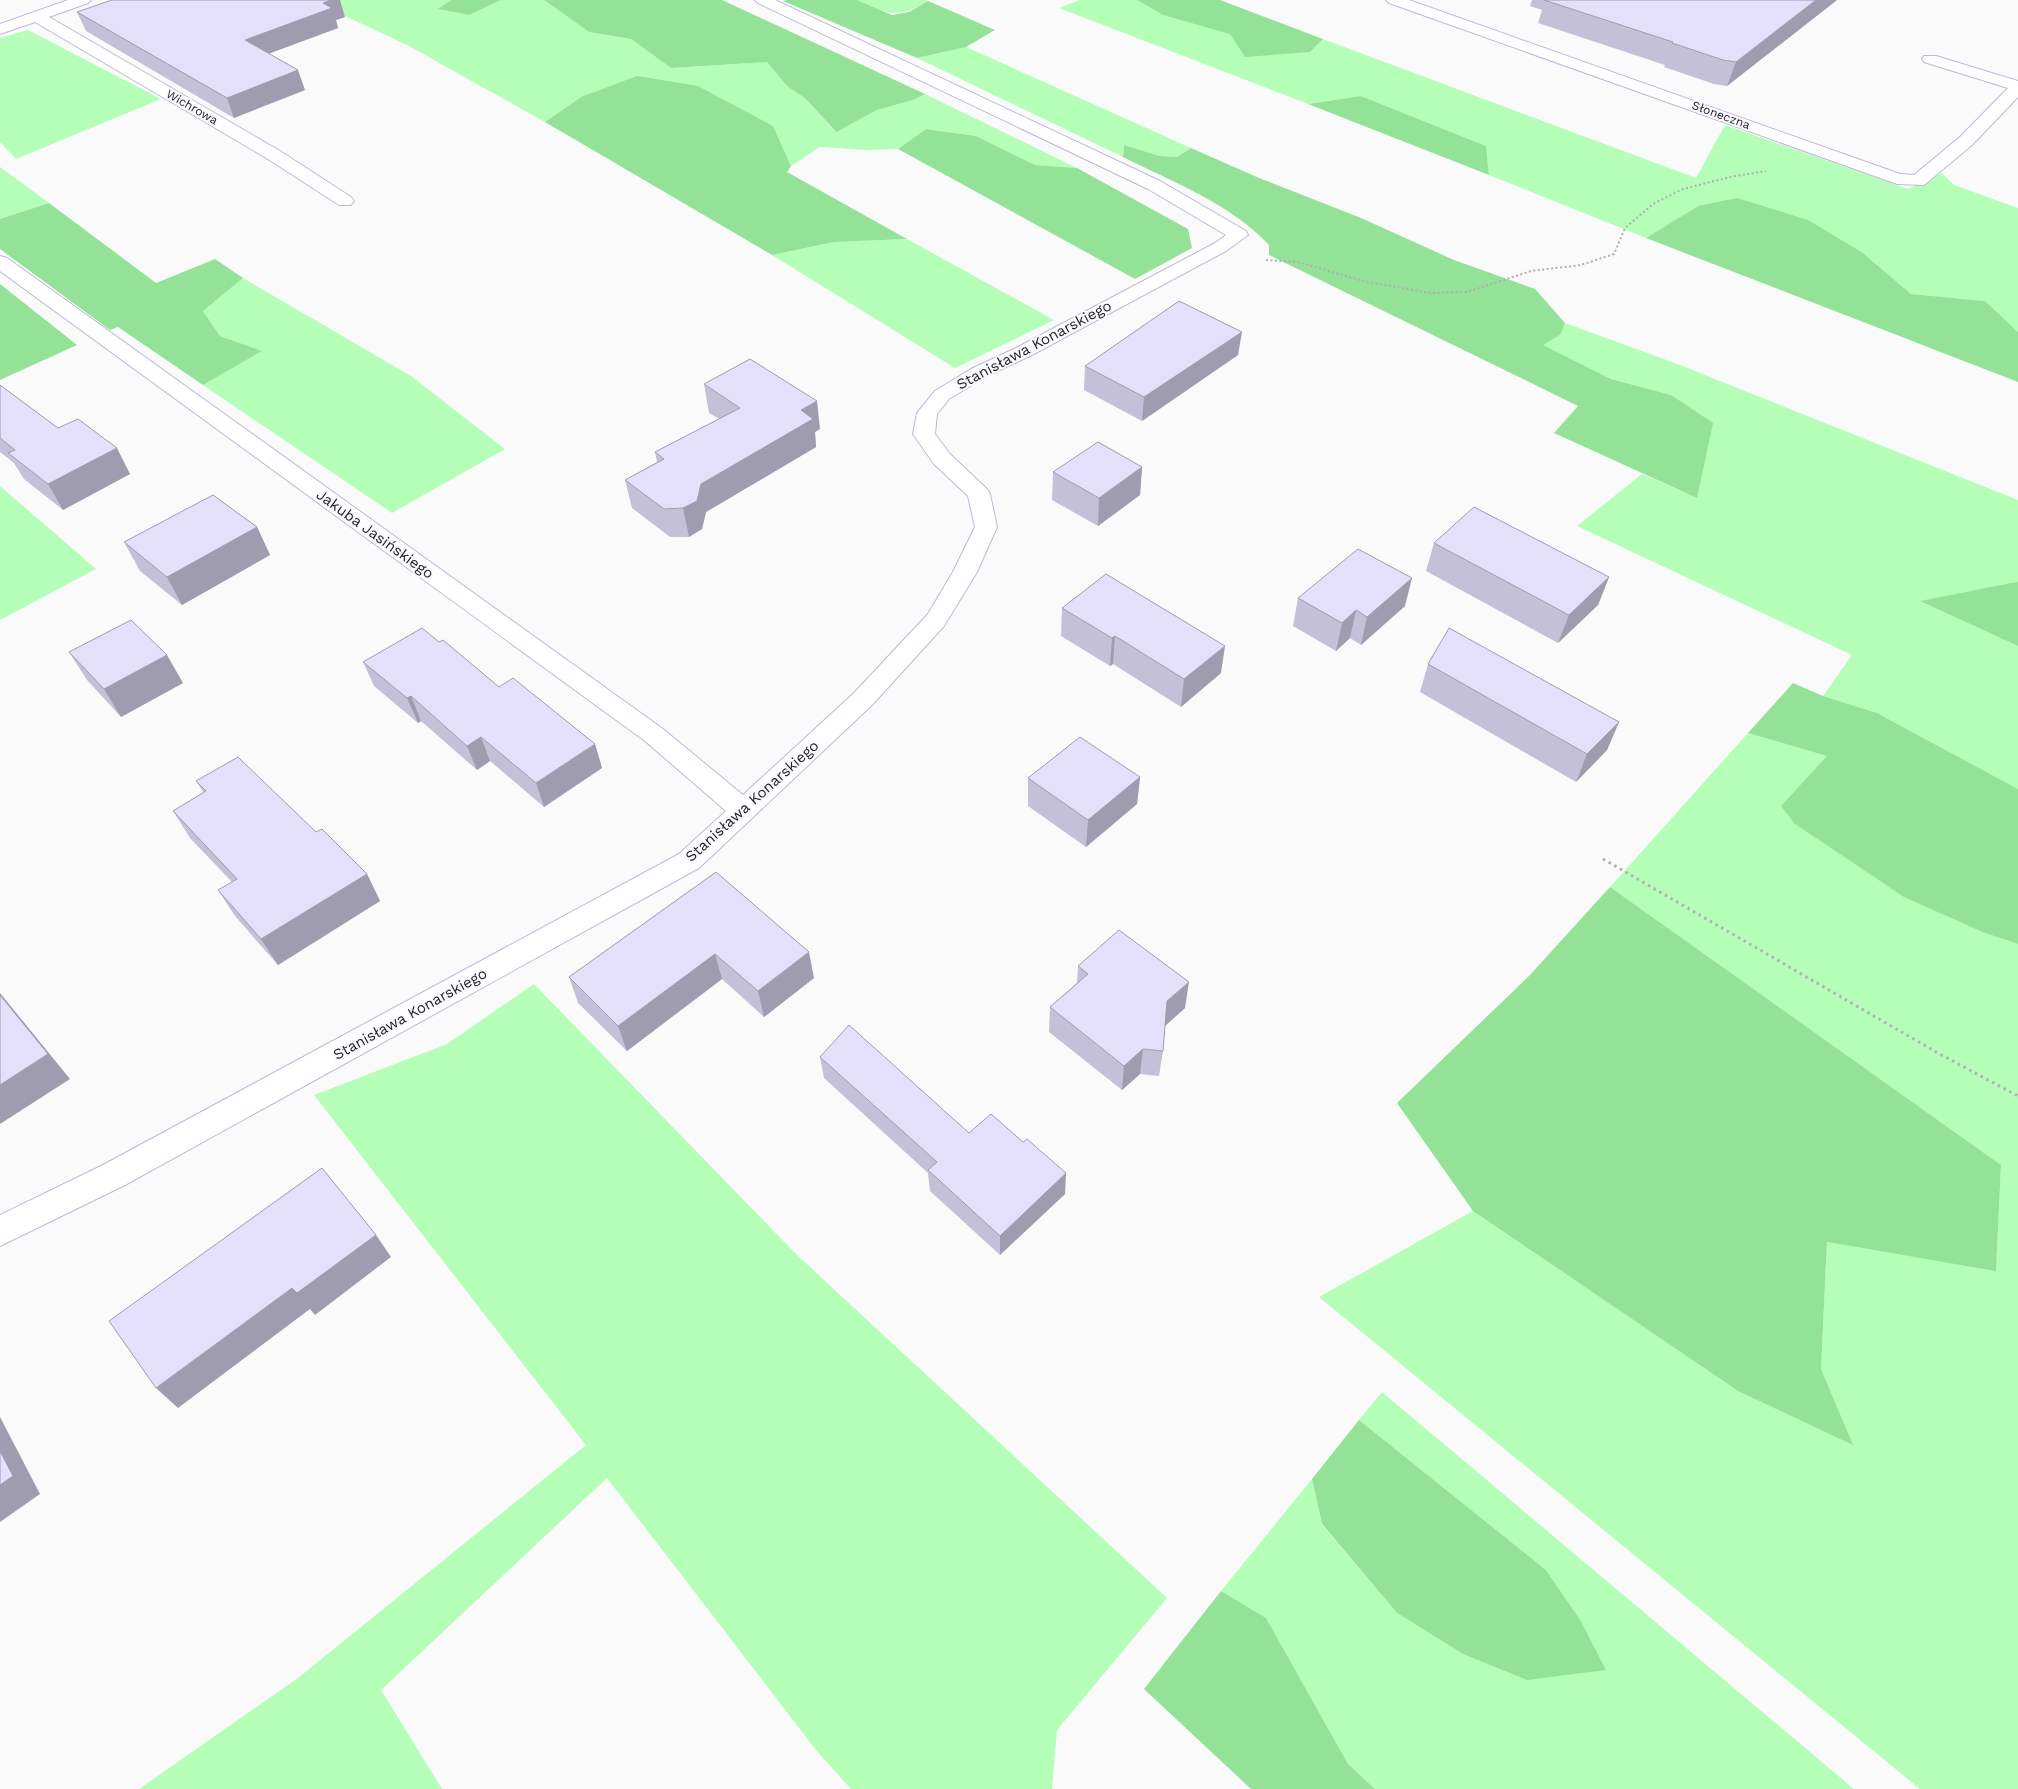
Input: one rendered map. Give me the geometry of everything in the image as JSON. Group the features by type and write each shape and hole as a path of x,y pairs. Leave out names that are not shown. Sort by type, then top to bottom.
{"street":[{"path":"0,29 83,0"},
{"name":"Stanisława Konarskiego","path":"0,1231 114,1175 689,861 744,812 863,699 936,620 966,572 986,527 979,494 942,459 924,434 927,413 942,395 978,373 1023,352 1239,235 1154,185 763,0"},
{"name":"Słoneczna","path":"1394,0 1897,179 1918,181 1966,141 2018,87 1930,59"},
{"name":"Wichrowa","path":"37,17 274,154 345,201"},
{"name":"Jakuba Jasińskiego","path":"0,262 654,735 709,780 744,812"}],"path":[{"path":"1263,259 1298,262 1363,281 1430,293 1467,292 1531,270 1581,264 1614,254 1625,228 1653,204 1683,189 1730,177 1767,171"},
{"path":"1603,859 1936,1052 2018,1096"}],"green space":[{"path":"311,0 451,0 439,9 469,15 501,0 544,0 589,32 631,39 671,68 767,62 788,87 805,98 835,132 877,110 913,100 925,94 1077,168 1035,165 976,136 926,129 898,149 866,150 820,147 791,166 773,126 581,97 545,122 409,46"},
{"path":"451,0 501,0 469,15 438,9"},
{"path":"544,0 722,0 925,94 913,100 877,110 836,132 805,98 788,87 767,62 671,68 631,39 589,32"},
{"path":"857,0 928,1 908,11 892,13"},
{"path":"857,0 892,15 909,12 928,1 995,30 966,47 917,58 783,1"},
{"path":"1080,0 1137,0 1163,15 1310,52 1323,39 1696,178 1725,125 1908,189 1942,173 1954,185 2018,208 2018,332 1985,301 1911,294 1863,253 1698,206 1646,238 1489,175 1486,146 1361,96 1308,104 1059,8"},
{"path":"1137,0 1220,0 1323,39 1310,52 1245,57 1230,34 1163,15"},
{"path":"28,30 161,99 16,159 0,142 0,38"},
{"path":"966,47 1191,148 1177,157 1160,156 1124,145 1123,157 917,58"},
{"path":"637,76 698,86 773,126 791,166 787,172 907,239 834,242 772,255 545,122 581,97"},
{"path":"1361,96 1486,146 1489,175 1308,104"},
{"path":"926,129 976,136 1035,165 1077,168 1188,229 1192,248 1135,279 898,149"},
{"path":"1124,145 1160,156 1177,157 1191,148 1259,178 1361,218 1454,260 1535,289 1565,323 1560,335 1543,345 1611,379 1671,395 1713,423 1697,498 1554,433 1578,406 1269,255 1269,245 1237,217 1181,185 1123,157"},
{"path":"0,167 49,203 0,219"},
{"path":"1737,198 1808,220 1863,253 1911,294 1985,301 2018,332 2018,382 1646,238 1698,206"},
{"path":"49,203 156,283 215,259 243,278 203,311 220,336 262,351 203,385 118,327 110,330 0,249 0,219"},
{"path":"907,239 1054,320 955,368 772,255 834,242"},
{"path":"243,278 411,376 505,449 392,513 203,385 262,351 220,336 203,311"},
{"path":"0,284 77,345 0,380"},
{"path":"1565,323 1680,365 2018,500 2018,582 1921,601 2018,646 2018,789 1877,713 1823,696 1852,655 1577,526 1642,474 1697,498 1671,395 1611,379 1542,345 1560,335"},
{"path":"0,486 96,569 0,620"},
{"path":"2018,582 2018,646 1920,601 2011,583"},
{"path":"1793,683 1823,696 1877,713 2018,789 2018,944 1985,933 1904,897 1795,824 1781,806 1827,756 1748,733"},
{"path":"1748,733 1828,756 1782,806 1985,933 2018,944 2018,1789 1920,1789 1319,1297 1473,1211 1738,1391 1852,1444 1821,1369 1827,1242 1996,1270 2001,1165 1610,887"},
{"path":"1610,887 2001,1165 1996,1271 1827,1242 1821,1369 1853,1445 1738,1391 1473,1211 1397,1103 1529,976"},
{"path":"534,984 797,1255 1167,1598 1057,1730 1052,1789 851,1789 816,1750 607,1478 381,1690 442,1789 139,1789 298,1678 586,1445 314,1095 447,1044"},
{"path":"1382,1392 1854,1789 1375,1789 1348,1764 1266,1618 1221,1591 1312,1479 1322,1525 1397,1613 1463,1654 1606,1670 1581,1621 1546,1570 1359,1420"},
{"path":"1359,1420 1546,1570 1581,1621 1606,1670 1527,1680 1463,1654 1397,1613 1322,1524 1312,1479"},
{"path":"1221,1591 1266,1618 1348,1764 1375,1789 1251,1789 1144,1689"}],"building":[{"path":"112,0 331,0 323,3 332,8 245,40 298,70 227,98 77,12"},
{"path":"1544,0 1816,0 1736,62 1723,60"},
{"path":"1179,301 1242,332 1144,397 1085,366"},
{"path":"750,359 817,401 801,410 813,419 701,484 697,501 683,508 664,509 625,480 664,459 655,452 740,408 704,384"},
{"path":"0,385 58,428 78,419 117,448 48,484 8,453 15,450 0,438"},
{"path":"1098,442 1142,467 1099,498 1053,472"},
{"path":"213,495 257,527 167,577 124,542"},
{"path":"1474,507 1609,577 1569,615 1434,543"},
{"path":"1358,549 1412,578 1367,617 1356,610 1342,623 1298,598"},
{"path":"1106,574 1225,646 1184,679 1115,636 1112,638 1062,608"},
{"path":"131,620 167,655 104,689 69,652"},
{"path":"422,628 439,642 443,640 499,687 513,678 595,744 536,783 481,737 467,746 411,696 407,698 363,662"},
{"path":"1449,628 1619,722 1587,754 1428,664"},
{"path":"1080,737 1140,777 1088,820 1028,778"},
{"path":"238,757 316,832 322,829 367,874 261,939 218,890 237,879 173,811 206,791 196,781"},
{"path":"716,872 809,952 758,991 715,954 618,1026 569,977"},
{"path":"1119,930 1189,982 1167,1001 1163,1051 1143,1049 1124,1066 1050,1007 1088,974 1078,966"},
{"path":"0,995 48,1054 0,1085"},
{"path":"849,1025 969,1133 991,1114 1023,1142 1027,1139 1066,1173 1000,1236 928,1170 937,1162 820,1057"},
{"path":"322,1168 376,1235 297,1293 292,1288 156,1388 109,1321"},
{"path":"0,1451 13,1476 0,1485"}]}
